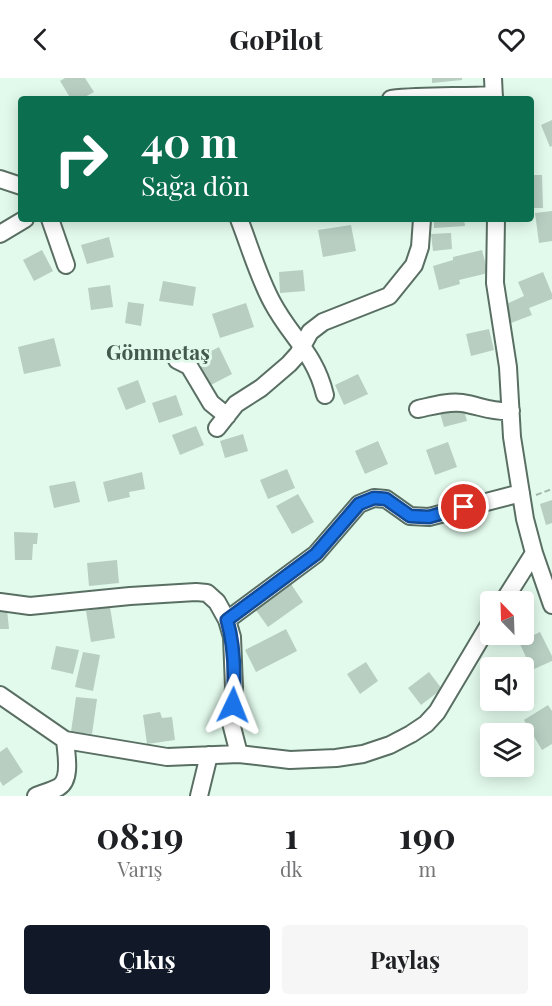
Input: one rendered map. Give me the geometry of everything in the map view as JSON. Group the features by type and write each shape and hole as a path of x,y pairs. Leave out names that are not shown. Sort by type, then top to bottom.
{"street":[{"path":"493,78 494,96"},
{"path":"0,179 18,185"},
{"path":"0,234 21,222"},
{"path":"51,222 66,265"},
{"path":"240,222 272,302 320,374 325,395"},
{"path":"177,360 189,366 222,422 236,404 261,388 289,364 298,354 310,332 323,322 389,296 414,265 420,247 422,222"},
{"path":"496,222 495,283 508,367 512,437 534,553 548,583 552,605"},
{"path":"418,409 450,402 463,403 494,412 511,411"},
{"path":"227,620 316,554 359,504 374,498 386,499 410,516 429,517 521,493"},
{"path":"510,591 534,553"},
{"path":"0,602 30,606 196,592 207,593 217,602 227,620 232,637 234,687 231,723 239,754"},
{"path":"0,695 65,740 167,757 239,754 290,760 336,758 363,754 390,745 426,724 437,712 480,639"},
{"path":"36,796 63,791 67,765 65,740"},
{"path":"200,796 208,756"}],"building":[{"path":"65,78 85,78 94,92 87,96 69,96 60,81"},
{"path":"432,78 462,78 462,80 432,83"},
{"path":"552,120 552,146 550,147 541,125"},
{"path":"534,175 542,175 543,208 534,208"},
{"path":"552,211 552,241 539,243 535,213"},
{"path":"434,222 464,222 465,226 434,228"},
{"path":"351,225 356,251 323,257 318,230"},
{"path":"451,233 452,249 433,251 431,234"},
{"path":"109,237 114,257 87,264 81,245"},
{"path":"42,250 53,271 34,281 23,260"},
{"path":"482,250 488,273 459,280 460,284 439,290 433,266 453,260 453,257"},
{"path":"303,270 305,291 280,293 279,272"},
{"path":"543,272 552,299 529,308 532,315 511,323 504,305 524,296 518,282"},
{"path":"163,281 196,287 193,306 159,301"},
{"path":"110,285 113,307 91,310 88,288"},
{"path":"128,302 144,304 141,326 125,323"},
{"path":"246,303 254,327 220,338 212,314"},
{"path":"489,329 494,350 471,356 466,334"},
{"path":"54,338 61,366 24,374 18,347"},
{"path":"219,347 232,374 207,387 194,360"},
{"path":"358,374 368,394 344,405 335,385"},
{"path":"138,380 146,402 126,410 117,388"},
{"path":"176,395 183,415 159,423 152,403"},
{"path":"463,407 467,421 444,427 440,413"},
{"path":"196,426 204,445 180,455 172,435"},
{"path":"243,434 248,451 225,458 220,441"},
{"path":"378,441 388,464 365,474 355,451"},
{"path":"448,442 457,467 435,475 426,450"},
{"path":"287,469 295,488 268,499 260,480"},
{"path":"142,472 145,489 129,492 130,497 108,502 103,482"},
{"path":"75,481 80,502 54,508 49,486"},
{"path":"298,494 314,522 292,534 276,506"},
{"path":"552,500 552,523 546,525 540,504"},
{"path":"14,532 38,533 37,544 33,544 32,560 15,560"},
{"path":"117,560 119,583 89,586 87,563"},
{"path":"291,584 303,602 268,627 255,609"},
{"path":"110,607 115,638 91,642 86,611"},
{"path":"7,609 9,629 0,629 0,610"},
{"path":"286,629 297,651 256,672 245,650"},
{"path":"540,632 552,656 552,661 534,669 534,657 526,657 520,645 534,645 534,635"},
{"path":"56,646 79,650 73,674 51,669"},
{"path":"83,652 100,655 93,691 75,687"},
{"path":"366,662 378,681 360,694 347,674"},
{"path":"429,672 442,689 421,705 408,688"},
{"path":"76,697 97,699 92,734 71,732"},
{"path":"548,705 552,711 552,744 542,750 534,737 534,723 526,723 524,720"},
{"path":"160,712 162,718 172,717 175,740 147,744 143,715"},
{"path":"7,747 23,772 3,786 0,781 0,752"}],"district":[{"name":"Gömmetaş","path":"158,351"}],"route":[{"path":"233,705 232,637 227,620 316,554 359,504 374,498 386,499 410,516 429,517 464,507"}]}
